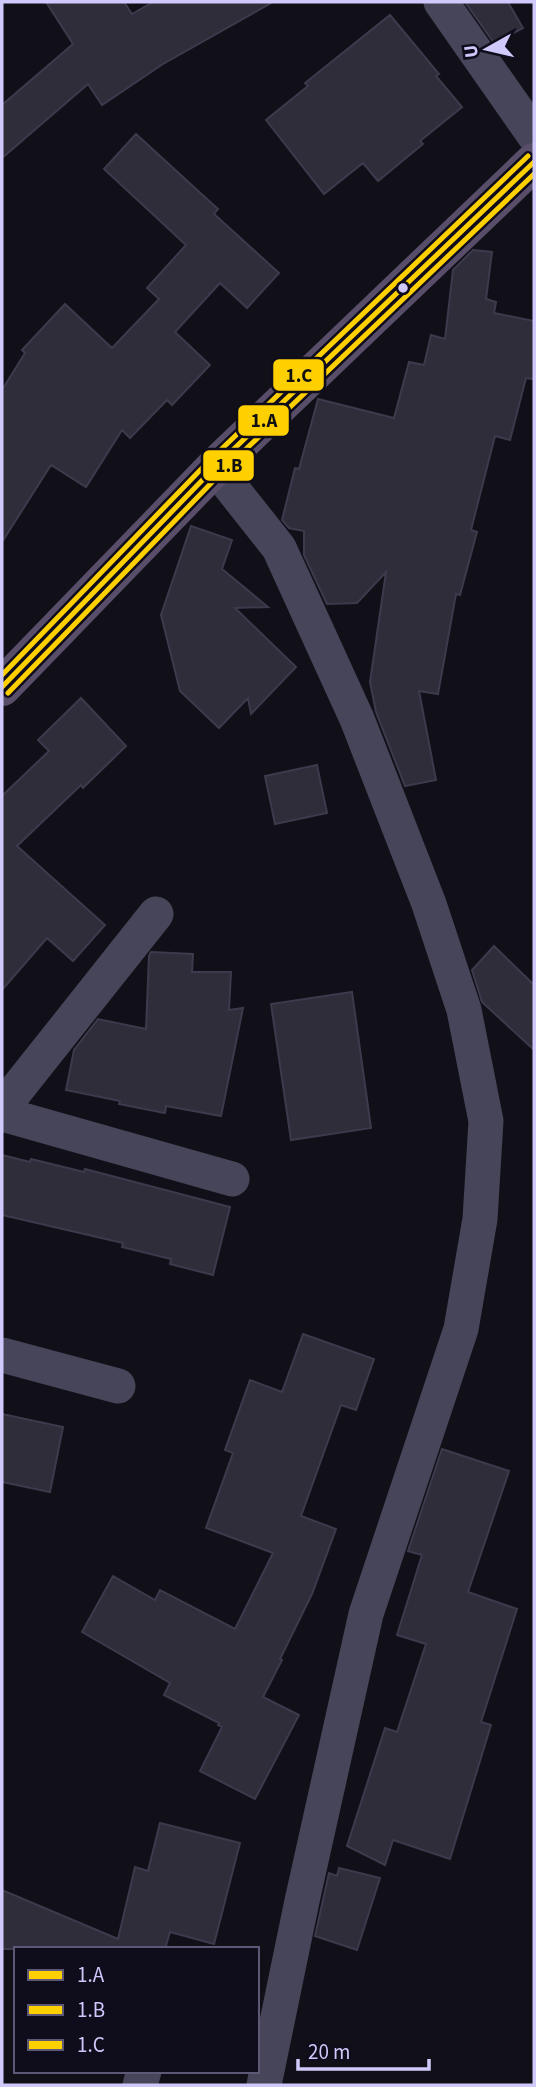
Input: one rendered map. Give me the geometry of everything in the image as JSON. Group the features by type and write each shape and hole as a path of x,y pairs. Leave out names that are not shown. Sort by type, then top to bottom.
{"main road":[{"path":"2,687 215,467 534,162"}],"street":[{"path":"441,2 534,135"},
{"path":"215,467 279,548 357,719 429,904 464,1010 486,1121 480,1219 461,1329 366,1614 264,2085"},
{"path":"2,1108 156,914"},
{"path":"2,1114 232,1179"},
{"path":"2,1355 118,1386"}],"building":[{"path":"46,2 124,2 132,14 153,2 273,2 163,64 102,105 88,84 2,158 2,105 73,44"},
{"path":"465,2 508,2 523,28 494,43"},
{"path":"390,15 439,74 436,76 462,107 420,141 423,144 378,181 363,163 324,194 266,120 308,86 305,83"},
{"path":"136,134 218,209 214,214 279,273 247,308 220,283 175,332 210,365 172,405 167,400 130,438 122,430 86,487 51,465 2,542 2,390 25,353 22,350 65,304 112,348 159,299 147,288 186,245 104,169"},
{"path":"473,250 492,252 486,299 496,302 494,313 534,321 534,379 526,378 510,440 495,436 471,530 477,532 460,595 456,594 438,694 419,691 436,780 405,786 376,712 370,682 386,572 357,603 327,604 304,555 304,531 289,528 282,520 295,468 299,469 318,399 394,418 409,362 424,365 431,335 445,339 453,270"},
{"path":"191,526 232,540 222,569 268,607 235,608 296,667 251,714 248,698 219,728 180,691 161,615"},
{"path":"81,698 126,746 17,846 105,925 73,961 47,938 2,990 2,796 49,751 38,740"},
{"path":"317,765 327,813 275,824 265,776"},
{"path":"494,946 534,985 534,1050 482,1002 472,970"},
{"path":"151,952 193,954 192,972 231,972 229,1010 243,1008 221,1116 166,1106 165,1113 66,1090 74,1050 98,1019 146,1029"},
{"path":"352,992 371,1128 291,1140 271,1004"},
{"path":"2,1155 84,1172 85,1169 230,1207 213,1275 170,1264 171,1259 122,1247 123,1243 2,1215"},
{"path":"303,1334 374,1359 356,1410 341,1405 301,1516 336,1529 312,1594 263,1697 299,1715 255,1799 200,1771 222,1727 219,1723 164,1695 170,1683 82,1632 113,1576 155,1600 160,1590 235,1629 273,1553 206,1528 233,1453 225,1450 250,1380 282,1392"},
{"path":"2,1414 63,1427 50,1492 2,1482"},
{"path":"442,1449 509,1471 468,1592 517,1609 481,1722 491,1725 450,1859 393,1840 385,1865 347,1846 385,1728 397,1732 426,1644 397,1635 422,1555 408,1551"},
{"path":"160,1823 240,1843 214,1944 170,1932 166,1947 2,1949 2,1890 118,1939 135,1867 148,1871"},
{"path":"339,1868 380,1878 357,1950 315,1936 329,1873 337,1876"}],"transit line":[{"name":"1.C","path":"2,675 209,461 528,156"},
{"name":"1.A","path":"2,687 215,467 534,162"},
{"name":"1.B","path":"8,693 221,473 534,174"}]}
